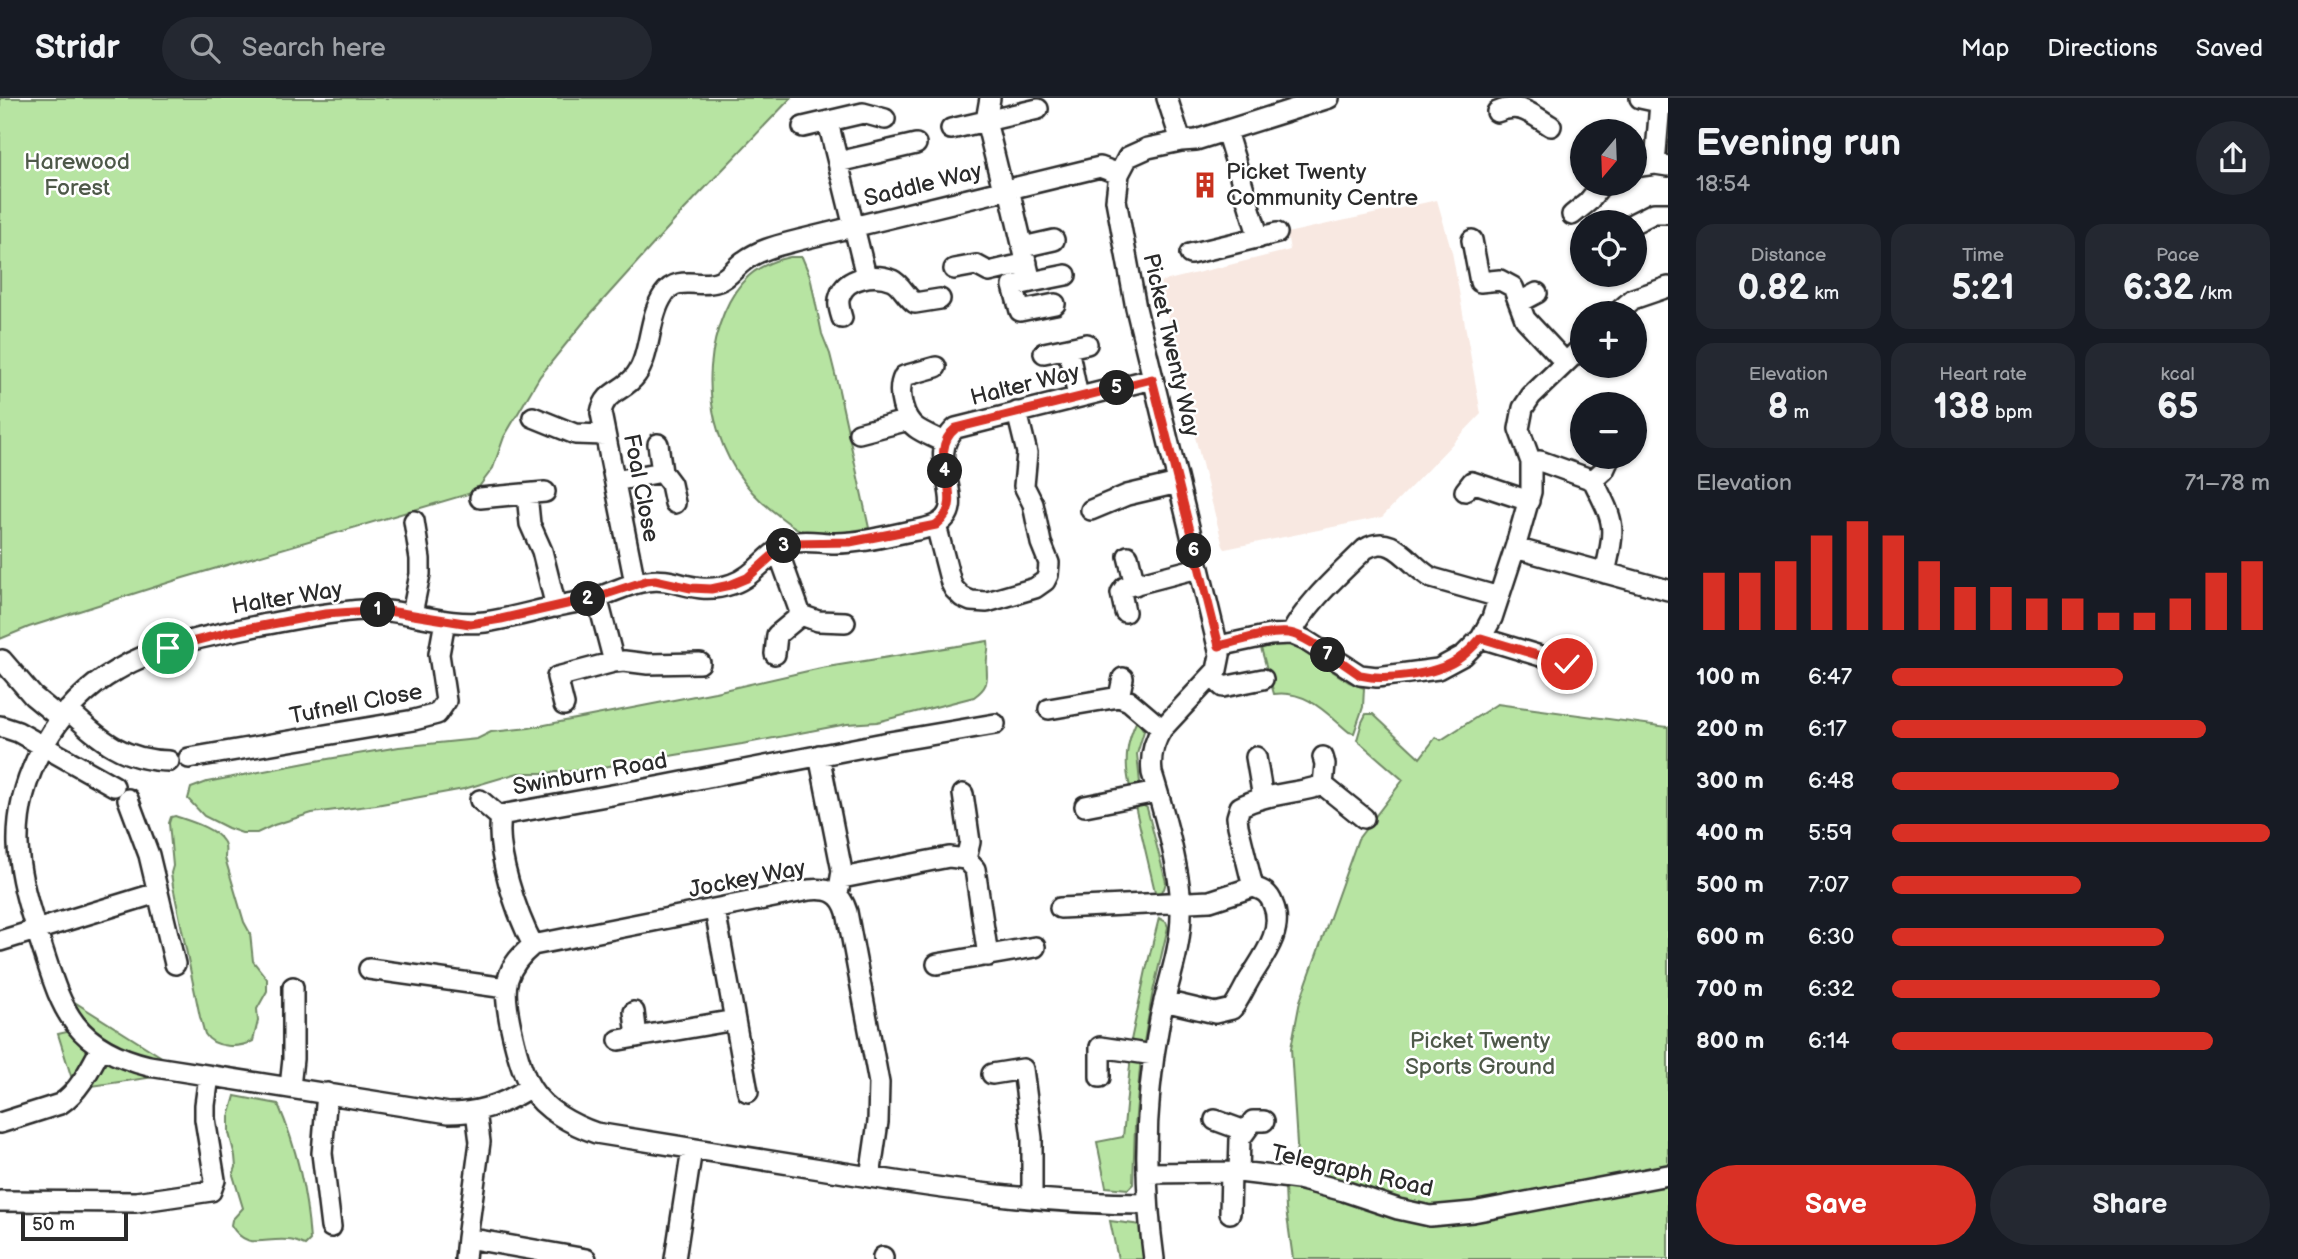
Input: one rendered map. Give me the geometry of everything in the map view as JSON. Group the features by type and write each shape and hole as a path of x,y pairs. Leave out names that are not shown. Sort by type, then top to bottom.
{"street":[{"path":"986,121 990,98"},
{"path":"1167,98 1181,141"},
{"path":"1119,174 1128,157 1138,152 1196,140 1329,98"},
{"path":"1640,98 1664,104 1662,165"},
{"path":"1497,112 1522,103 1551,126"},
{"path":"951,128 1038,109"},
{"path":"803,127 863,113 885,119"},
{"name":"Saddle Way","path":"986,121 1027,264"},
{"name":"Saddle Way","path":"828,122 866,276"},
{"path":"1190,254 1268,235 1226,131"},
{"path":"838,162 916,144"},
{"name":"Saddle Way","path":"604,402 607,397 631,381 639,370 656,312 663,296 671,287 682,283 707,284 720,281 762,250 1100,167 1119,174"},
{"name":"Picket Twenty Way","path":"1119,174 1116,200 1129,280 1219,646 1220,663 1212,677"},
{"path":"1578,210 1593,196"},
{"path":"1647,216 1668,212"},
{"path":"1054,240 1027,264 1013,286 1020,311 1055,304"},
{"path":"1472,240 1480,282 1500,280 1529,297 1523,316 1565,362"},
{"path":"954,269 976,265 989,272 1027,264 1066,275"},
{"path":"842,318 840,294 866,276 893,280 915,303 940,299"},
{"path":"1631,301 1668,287"},
{"path":"1044,353 1078,346 1078,397"},
{"path":"1219,646 1270,635 1291,634 1360,675 1377,677 1438,669 1464,655 1481,638 1499,597 1529,501 1531,462 1520,435 1522,408 1570,358"},
{"path":"936,366 904,376 899,391 909,420 918,429 944,442 942,458 951,502 944,518 936,525 951,583 957,593 966,599 987,602 1035,588 1045,581 1050,569 1041,543 1033,504 1024,486 1027,453 1017,412"},
{"name":"Halter Way","path":"944,442 956,428 1152,379"},
{"name":"Foal Close","path":"604,402 601,413 635,583"},
{"path":"533,417 575,434 605,435"},
{"path":"859,433 909,420"},
{"path":"658,444 662,472 671,484 675,503"},
{"path":"1531,462 1540,461 1593,480 1612,517 1612,542 1605,573"},
{"path":"1593,480 1604,469"},
{"path":"615,481 662,472"},
{"path":"1465,491 1472,482 1529,501"},
{"path":"1091,510 1127,495 1178,483"},
{"path":"480,498 536,493 530,524 542,551 555,607"},
{"path":"412,614 420,567 414,522"},
{"name":"Halter Way","path":"297,1088 134,1062 101,1048 76,1026 65,1011 52,979 21,875 18,835 25,793 44,747 64,714 85,692 114,671 147,655 229,632 325,614 382,610 470,624 555,607 597,597 635,583 655,580 701,589 730,585 747,578 787,545 800,542 850,542 936,525"},
{"path":"1291,634 1316,598 1373,544 1381,543 1397,550 1432,578 1499,597"},
{"path":"1516,548 1668,590"},
{"path":"778,551 800,615"},
{"path":"1128,556 1135,585"},
{"path":"1125,612 1121,593 1125,587 1198,568"},
{"path":"597,597 619,662"},
{"path":"800,615 818,621 845,622"},
{"path":"775,654 778,635 800,615"},
{"name":"Tufnell Close","path":"190,758 437,714 446,701 439,654 445,621"},
{"path":"1481,638 1567,664"},
{"path":"2,660 33,696 113,747 142,759 169,761"},
{"path":"564,705 556,677 619,662 700,663"},
{"path":"1154,1259 1147,1204 1147,1172 1154,1055 1177,946 1181,904 1179,885 1152,773 1151,754 1162,729 1212,677 1223,687 1263,679"},
{"path":"1049,709 1121,688 1129,701 1162,729"},
{"name":"Swinburn Road","path":"533,945 512,897 499,832 501,818 506,814 995,724"},
{"path":"0,726 18,732 121,793 139,827 175,964"},
{"path":"819,755 839,886 949,857 966,859 975,869 988,956"},
{"path":"1256,757 1264,798"},
{"path":"1323,757 1324,785"},
{"path":"1253,887 1237,817 1240,807 1264,798 1324,785"},
{"path":"1324,785 1364,818"},
{"path":"1085,806 1157,792"},
{"path":"963,794 970,842 966,859"},
{"path":"480,800 501,818"},
{"name":"Jockey Way","path":"533,945 839,886 847,912 879,1083 878,1122 870,1177"},
{"path":"1060,908 1181,904 1210,901 1253,887 1262,889 1273,902 1276,927 1262,961 1232,1009 1215,1013 1164,1001"},
{"path":"0,941 157,893"},
{"path":"715,910 748,1092"},
{"path":"533,945 515,964 506,988 514,1041 530,1087 553,1111 581,1128 596,1133 692,1149 980,1194 1147,1204"},
{"path":"937,964 1035,947"},
{"path":"369,969 506,988"},
{"path":"293,987 297,1088 449,1113 476,1111 506,1101 530,1087"},
{"path":"634,1012 628,1038 735,1020"},
{"path":"1100,1077 1100,1047 1154,1055"},
{"path":"0,1123 66,1100 80,1083 101,1048"},
{"path":"992,1073 1023,1069 1032,1138 1032,1198"},
{"path":"9,1201 136,1202 211,1191 215,1180 205,1105 209,1076"},
{"path":"327,1093 321,1153 331,1227"},
{"path":"465,1259 480,1142 476,1111"},
{"path":"1215,1120 1245,1131"},
{"path":"1230,1213 1240,1139 1253,1121 1264,1121"},
{"path":"675,1259 692,1149"},
{"name":"Telegraph Road","path":"1147,1172 1235,1172 1298,1180 1344,1191 1413,1213 1448,1216 1668,1175"},
{"path":"467,1238 586,1259"}],"shaded area":[{"path":"1437,200 1452,252 1481,414 1382,517 1225,549 1191,421 1160,282 1290,250 1287,233"}],"green space":[{"name":"Harewood Forest","path":"0,98 791,98 684,210 587,318 540,376 504,437 493,468 475,492 183,578 29,627 0,639"},
{"path":"790,257 802,257 810,276 822,334 838,386 869,528 815,533 800,530 790,524 753,493 736,471 715,421 711,367 715,339 729,302 741,284 757,270"},
{"path":"988,641 986,684 974,697 877,722 847,724 585,770 518,773 464,789 312,813 257,833 242,833 228,828 204,816 188,799 191,788 207,782 399,747 477,739 491,732 529,728 715,692 821,668"},
{"path":"1278,644 1293,645 1349,682 1364,688 1363,707 1354,733 1306,699 1274,694 1261,648"},
{"name":"Picket Twenty Sports Ground","path":"1497,704 1668,727 1668,1259 1293,1259 1285,1187 1294,1169 1297,1145 1291,1048 1300,1001 1358,839 1403,780 1357,740 1362,722 1366,714 1373,714 1420,758 1436,737 1441,740"},
{"path":"1137,720 1144,731 1137,754 1140,783 1136,787 1130,787 1127,753"},
{"path":"1141,804 1147,808 1166,882 1164,889 1156,896 1135,806"},
{"path":"175,816 208,829 219,836 225,845 225,858 244,922 250,933 253,961 267,979 267,991 257,1009 258,1021 253,1041 248,1043 221,1045 209,1039 204,1032 171,873 173,866 169,823 171,817"},
{"path":"1159,918 1166,922 1168,927 1144,1042 1143,1046 1130,1045 1146,970"},
{"path":"65,996 168,1061 136,1057 95,1035"},
{"path":"71,1031 89,1052 72,1079 58,1034"},
{"path":"1131,1055 1141,1056 1133,1184 1128,1189 1106,1187 1097,1142 1123,1137"},
{"path":"106,1061 111,1061 168,1075 85,1087"},
{"path":"235,1096 278,1104 290,1136 303,1188 310,1240 305,1245 290,1240 250,1241 237,1233 231,1225 243,1208 233,1175 236,1167 235,1156 229,1133 229,1117"},
{"path":"1110,1221 1141,1225 1145,1259 1118,1259"}],"place":[{"name":"Picket Twenty Community Centre","path":"1205,185"}],"route":[{"path":"168,648 229,632 325,614 382,610 470,624 597,597 646,581 673,582 701,589 730,585 747,578 782,547 793,543 850,542 936,525 944,518 951,502 942,447 956,428 1152,379 1219,646 1281,633 1291,634 1360,675 1368,677 1408,675 1438,669 1455,662 1481,638 1567,664"}]}
